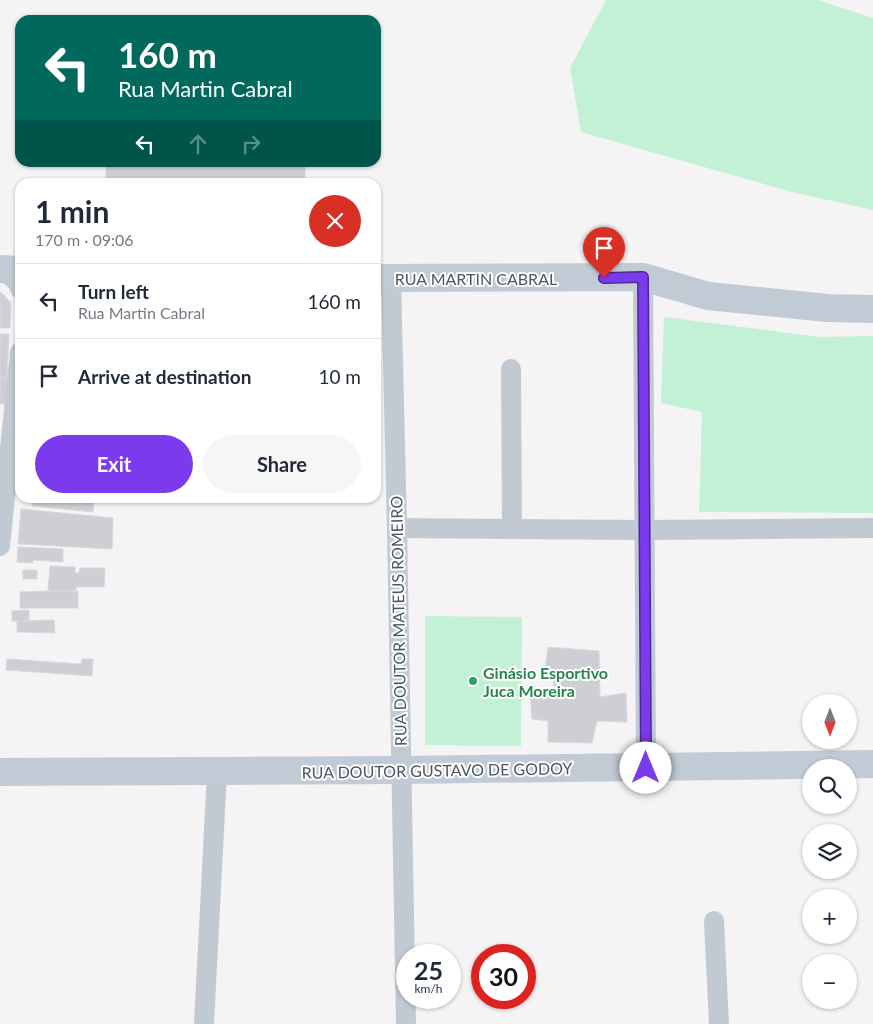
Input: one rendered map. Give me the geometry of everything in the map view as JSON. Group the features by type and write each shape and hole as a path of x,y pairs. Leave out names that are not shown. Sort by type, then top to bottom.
{"main road":[{"name":"RUA MARTIN CABRAL","path":"383,278 643,277 708,296 827,308 873,309"},
{"name":"RUA DOUTOR GUSTAVO DE GODOY","path":"0,772 217,772 873,764"}],"street":[{"path":"643,277 646,768"},
{"name":"RUA DOUTOR MATEUS ROMEIRO","path":"383,278 397,528 406,1024"},
{"path":"511,369 512,529"},
{"path":"0,546 15,397"},
{"path":"397,528 645,530 873,528"},
{"path":"204,1024 217,772"},
{"path":"714,922 719,1024"}],"green space":[{"path":"606,0 818,0 873,18 873,210 792,192 581,132 570,68"},
{"path":"664,317 820,337 873,336 873,513 699,512 702,412 661,403"},
{"name":"Ginásio Esportivo Juca Moreira","path":"425,616 522,617 521,746 425,745"}],"building":[{"path":"106,167 305,167 305,178 106,178"},
{"path":"0,292 11,304 10,328 0,328"},
{"path":"0,334 9,334 7,378 0,378"},
{"path":"0,378 7,378 7,404 0,404"},
{"path":"32,503 94,503 93,512 32,506"},
{"path":"21,509 113,518 112,549 18,544"},
{"path":"18,547 63,549 63,562 33,560 33,563 17,562"},
{"path":"50,566 75,567 75,573 79,573 80,568 105,568 104,587 76,587 76,590 48,591"},
{"path":"23,570 37,570 37,579 23,579"},
{"path":"78,591 78,608 20,608 20,592"},
{"path":"29,610 29,621 12,621 12,611"},
{"path":"54,620 55,633 17,632 17,621"},
{"path":"548,647 599,651 600,697 626,693 627,722 597,721 592,743 548,742 548,721 532,719 530,692 555,697 553,678 545,670"},
{"path":"7,659 81,664 82,659 93,659 92,676 6,670"}],"place":[{"name":"Ginásio Esportivo Juca Moreira","path":"473,681"}],"route":[{"path":"604,278 643,277 646,768"}]}
